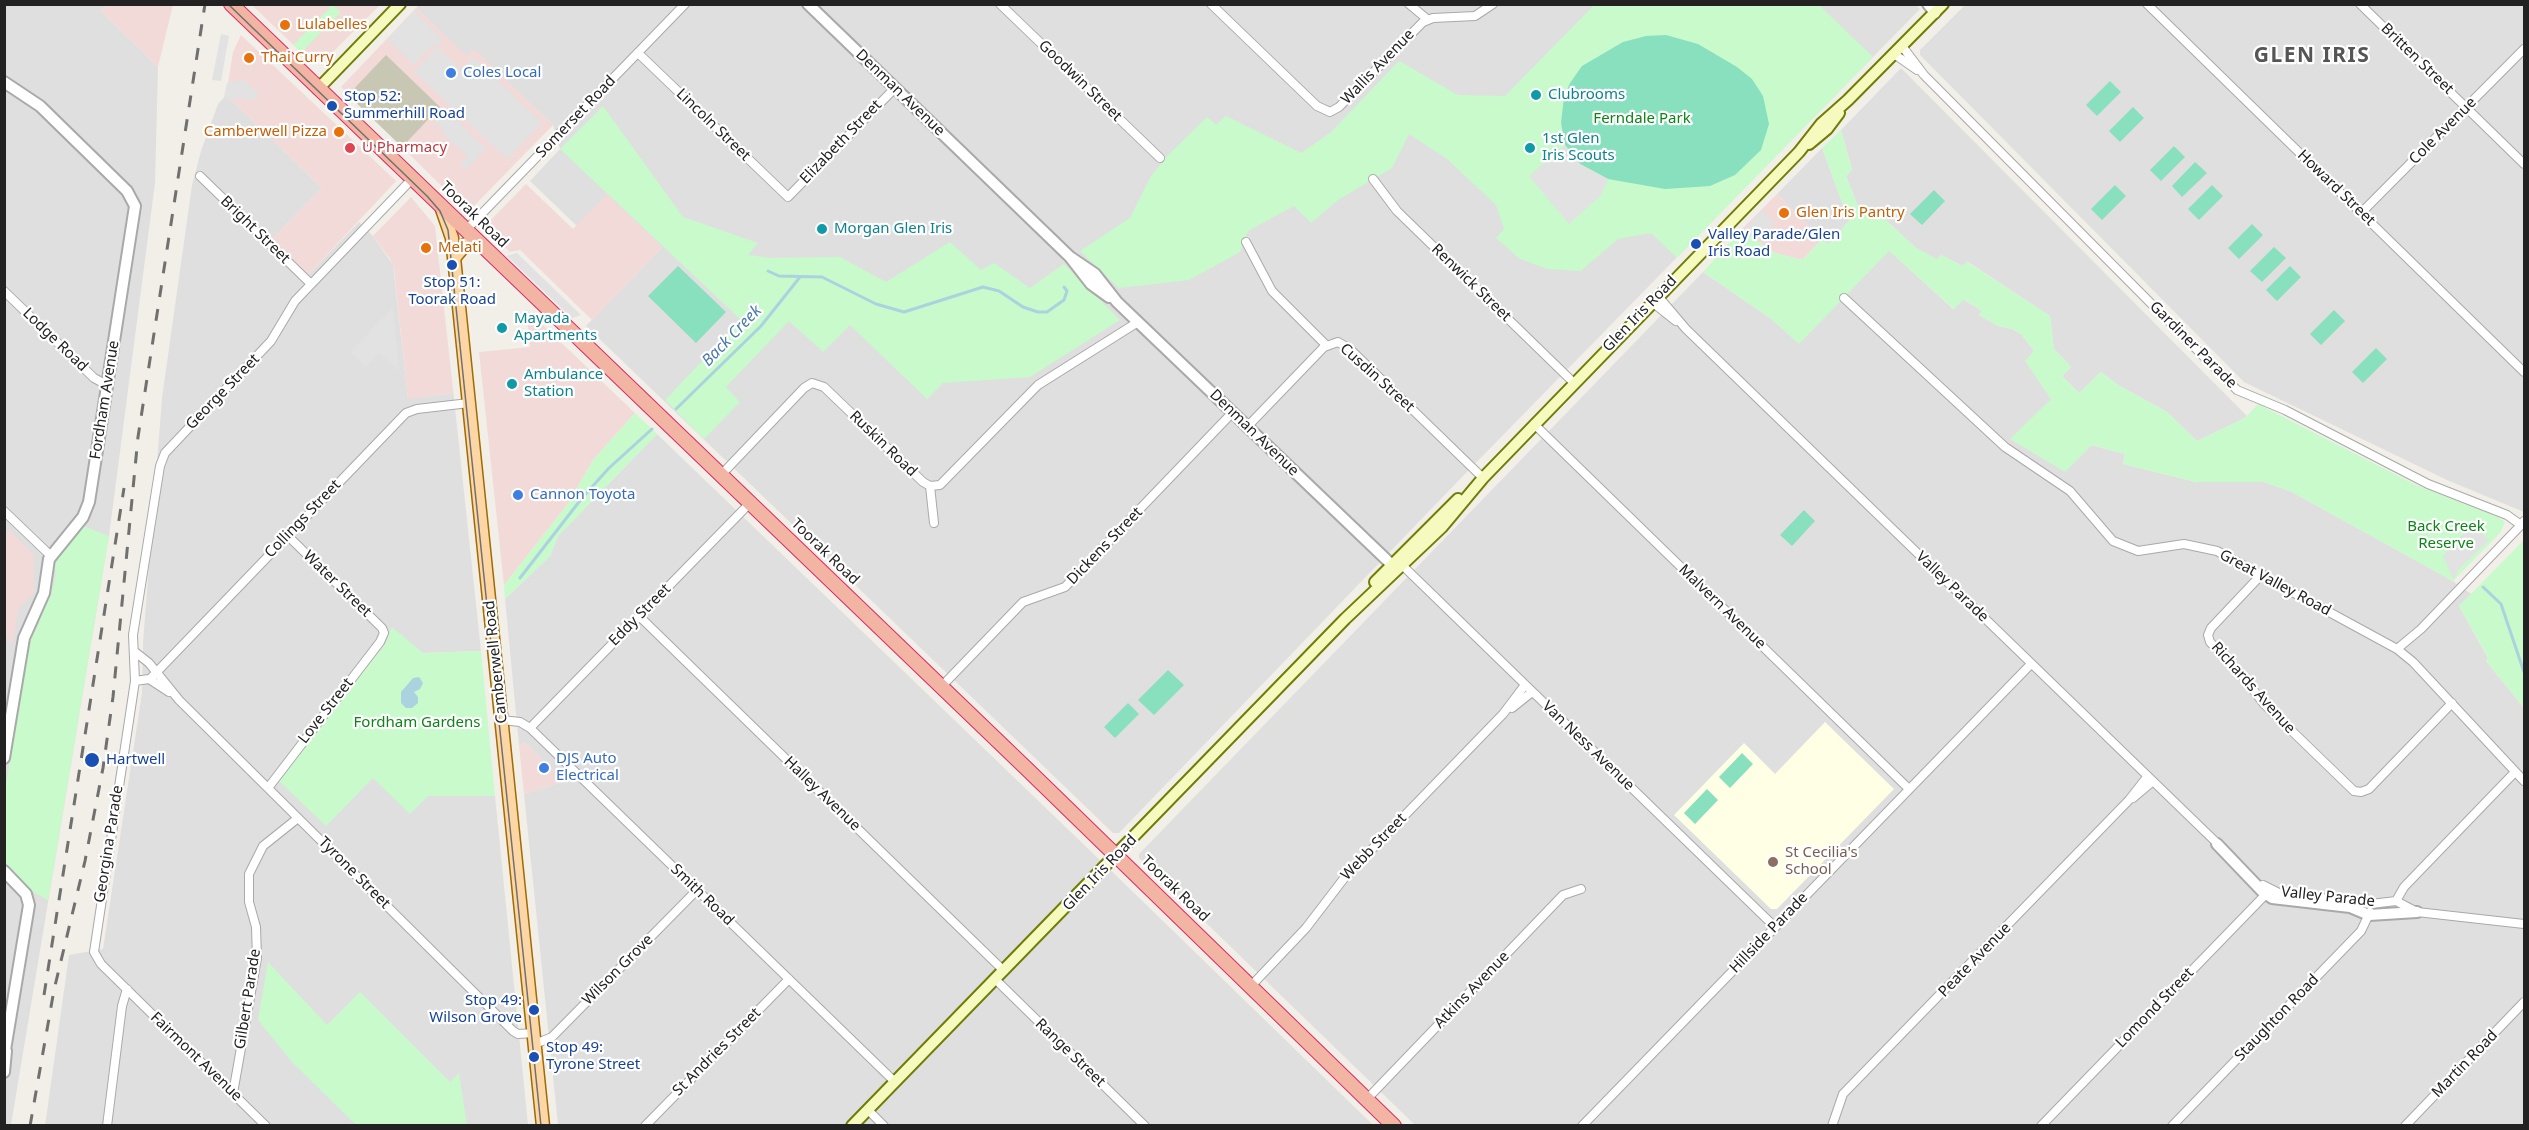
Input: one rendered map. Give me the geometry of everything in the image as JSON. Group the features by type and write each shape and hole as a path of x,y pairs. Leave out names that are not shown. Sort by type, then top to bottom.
{"highway":[{"name":"Toorak Road","path":"231,4 1394,1125"}],"main road":[{"path":"318,89 400,4"},
{"name":"Glen Iris Road","path":"1420,548 1442,527 1483,478 1534,424 1798,152 1821,124 1898,50 1938,6"},
{"name":"Camberwell Road","path":"437,203 450,226 454,258 543,1125"},
{"path":"454,258 466,243 483,247"},
{"name":"Glen Iris Road","path":"852,1125 996,980 1345,619 1431,523 1483,478"},
{"name":"Glen Iris Road","path":"1345,619 1387,579"}],"street":[{"name":"Somerset Road","path":"466,230 686,4"},
{"name":"Denman Avenue","path":"808,4 1070,257 1091,284 1117,302 1232,413 1396,564"},
{"name":"Goodwin Street","path":"1000,4 1160,158"},
{"name":"Wallis Avenue","path":"1211,4 1317,106 1330,112 1340,107 1427,19 1475,16 1493,4"},
{"path":"1409,4 1427,19"},
{"name":"Howard Street","path":"2147,4 2524,372"},
{"name":"Britten Street","path":"2360,4 2524,164"},
{"name":"Gardiner Parade","path":"1898,50 2237,390 2285,410 2415,478 2523,523"},
{"name":"Cole Avenue","path":"2361,213 2524,50"},
{"name":"Lincoln Street","path":"638,53 788,197"},
{"name":"Fordham Avenue","path":"4,82 40,106 133,199 133,218 88,508 51,556 44,593 24,638 6,734 4,758"},
{"name":"Elizabeth Street","path":"788,197 895,88"},
{"name":"Bright Street","path":"200,176 311,284"},
{"name":"George Street","path":"134,651 133,635 163,457 271,341 290,308 311,284 412,179"},
{"name":"Renwick Street","path":"1373,179 1397,211 1574,383"},
{"path":"1246,242 1272,291 1326,345"},
{"name":"Lodge Road","path":"4,291 94,378 107,384"},
{"name":"Great Valley Road","path":"1844,298 2005,447 2061,484 2113,541 2138,551 2175,544 2201,546 2217,551 2400,651 2524,781"},
{"name":"Valley Parade","path":"1655,299 2267,892 2350,907 2524,924"},
{"name":"Ruskin Road","path":"721,475 804,388 813,383 824,387 922,482 930,486 943,482 1038,385 1138,322"},
{"name":"Cusdin Street","path":"1247,427 1326,345 1338,342 1350,349 1483,478"},
{"name":"Collings Street","path":"150,679 408,411 469,403"},
{"name":"Dickens Street","path":"941,687 1026,600 1054,593 1065,587 1232,413"},
{"name":"Malvern Avenue","path":"1534,424 1909,789"},
{"path":"930,486 934,523"},
{"name":"Eddy Street","path":"530,728 750,503"},
{"path":"4,511 51,556"},
{"path":"2400,651 2523,523"},
{"name":"Water Street","path":"288,536 382,628 384,633"},
{"path":"1387,579 1396,564 1400,564 1420,548"},
{"name":"Van Ness Avenue","path":"1396,564 1525,685 1775,927"},
{"name":"Richards Avenue","path":"2262,574 2211,628 2208,635 2210,642 2238,670 2264,705 2350,787 2361,792 2369,789 2452,703"},
{"name":"Halley Avenue","path":"639,616 1004,971"},
{"name":"Love Street","path":"268,788 380,642 384,633"},
{"name":"Tyrone Street","path":"134,651 156,672 179,700 513,1031 534,1039"},
{"name":"Georgina Parade","path":"127,989 98,960 94,948 135,681 134,651"},
{"name":"Hillside Parade","path":"1582,1125 2031,664"},
{"path":"135,681 150,679"},
{"name":"Tyrone Street","path":"150,679 179,700"},
{"name":"Webb Street","path":"1251,986 1306,928 1345,877 1503,714 1525,685"},
{"name":"Webb Street","path":"1503,714 1532,692"},
{"name":"Smith Road","path":"502,720 520,722 530,728 895,1082"},
{"path":"2396,901 2404,887 2515,772"},
{"name":"Peate Avenue","path":"1832,1125 1843,1094 2150,779"},
{"name":"Gilbert Parade","path":"232,1093 257,958 256,927 249,902 249,874 263,846 298,818"},
{"path":"4,871 26,894 29,905 5,1053 4,1072"},
{"name":"Atkins Avenue","path":"1367,1099 1563,895 1581,889"},
{"name":"Wilson Grove","path":"534,1039 551,1038 697,890"},
{"name":"Lomond Street","path":"2041,1125 2267,892"},
{"name":"Valley Parade","path":"2370,909 2396,901 2417,912"},
{"name":"Staughton Road","path":"2172,1125 2361,931 2370,909"},
{"name":"St Andries Street","path":"645,1125 789,979"},
{"name":"Range Street","path":"996,980 1145,1125"},
{"path":"107,1125 123,1019 122,1006 127,989"},
{"name":"Fairmont Avenue","path":"127,989 266,1125"},
{"path":"123,1019 134,996"},
{"name":"Martin Road","path":"2405,1125 2524,1002"},
{"path":"868,1110 884,1125"}],"shaded area":[{"path":"420,4 1915,4 1920,9 1462,477 1119,833 1113,833 586,326 662,247 607,195 577,226 530,181 560,149 553,125 474,50 467,57 416,8"},
{"path":"5,5 107,5 101,11 158,67 155,183 109,536 11,1125 5,1126"},
{"path":"107,5 173,5 158,67 101,11"},
{"path":"252,5 380,5 323,62 307,58"},
{"path":"1965,5 2524,5 2524,512 2447,480 2244,382 1920,55 1920,50"},
{"path":"416,8 467,56 474,49 553,125 468,212 341,87"},
{"path":"414,11 443,40 437,47 432,46 414,65 387,39"},
{"path":"221,34 229,36 221,81 212,80"},
{"path":"241,35 396,181 308,275 272,239 322,188 226,95 233,52"},
{"path":"437,47 461,69 473,57 542,123 507,159 414,72"},
{"path":"386,55 440,107 402,147 348,95"},
{"path":"1901,68 2247,416 2245,418 2197,441 2167,412 2118,385 2101,372 2079,393 2062,376 2071,367 2054,349 2050,316 1968,262 1963,266 1941,255 1937,260 1916,248 1875,210 1859,209 1846,176 1852,169 1841,130"},
{"path":"244,80 259,95 254,100 235,98 230,102 224,97 227,83"},
{"path":"226,95 322,188 272,239 308,275 359,222 373,236 393,265 408,398 449,394 453,389 481,651 423,653 392,628 386,643 283,775 373,778 428,796 495,796 528,1125 45,1126 69,955 103,949 142,693 143,643 162,398 192,185 201,151 218,104"},
{"path":"442,106 486,149 466,170 460,165 468,156 441,133 444,130 431,118"},
{"path":"1565,145 1580,164 1608,179 1601,195 1569,224 1529,176"},
{"path":"1822,148 1849,221 1828,245 1777,194"},
{"path":"526,184 573,229 607,194 662,247 592,320 520,250 510,252 484,227"},
{"path":"1777,194 1822,239 1802,260 1775,253 1741,230"},
{"path":"411,197 435,226 453,389 449,394 408,399 394,270 390,259 373,236"},
{"path":"1762,210 1775,223 1759,240 1745,229"},
{"path":"1889,250 1953,309 1963,299 1982,311 1979,315 1998,326 2021,334 2034,351 2026,361 2051,399 2091,445 2125,454 2123,464 2196,482 2264,482 2290,491 2453,581 2471,594 2459,606 2488,658 2486,661 2524,708 2524,1125 1415,1125 1139,858 1139,854 1703,272 1770,318 1799,343"},
{"path":"517,253 581,315 572,318 507,256"},
{"path":"393,307 399,371 379,353 366,367 350,352"},
{"path":"526,309 635,413 593,460 567,505 504,585 479,352 530,347"},
{"path":"657,434 1373,1125 558,1125 524,794 564,781 525,743 519,745 505,599 550,556 558,536"},
{"path":"2472,524 2489,540 2458,570 2454,580 2443,556"},
{"path":"9,530 34,555 34,592 18,609 13,644 5,635 4,535"},
{"name":"St Cecilia's School","path":"1825,722 1894,789 1777,909 1771,909 1674,815 1744,743 1775,774"},
{"path":"525,743 564,781 524,794 519,745"}],"green space":[{"path":"332,5 341,12 302,52 293,45"},
{"name":"Ferndale Park","path":"1594,5 1819,5 1873,57 1677,258 1651,233 1618,239 1581,271 1547,269 1520,259 1496,238 1504,229 1496,205 1447,159 1409,134 1392,168 1338,200 1311,223 1294,206 1248,231 1240,252 1189,280 1119,288 1080,251 1130,218 1151,176 1170,153 1207,117 1216,125 1226,116 1301,153 1330,133 1399,61 1458,95 1505,96"},
{"path":"1666,35 1698,44 1737,67 1752,79 1763,96 1769,124 1761,150 1735,175 1710,186 1665,189 1608,179 1580,164 1565,145 1561,123 1564,97 1570,83 1582,66 1623,42 1646,36"},
{"path":"2110,81 2121,92 2097,116 2086,105"},
{"path":"603,106 683,217 758,243 748,255 771,258 840,257 886,282 950,242 981,270 994,263 1030,288 1064,264 1120,320 1030,377 943,383 927,399 850,325 823,352 789,321 726,387 740,402 704,439 665,400 741,320 560,149"},
{"path":"2133,107 2144,118 2120,142 2109,131"},
{"name":"Back Creek Reserve","path":"1841,130 1852,170 1846,176 1859,209 1875,210 1916,248 1937,259 1941,255 1963,266 1967,262 2050,316 2054,349 2071,367 2062,376 2079,393 2101,372 2118,385 2167,412 2197,441 2245,418 2258,404 2416,485 2496,516 2505,522 2500,533 2453,581 2290,491 2264,482 2196,482 2123,464 2125,454 2092,445 2065,472 2010,439 2051,399 2025,361 2034,351 2021,334 1998,326 1979,315 1982,311 1964,299 1954,309 1889,251 1799,344 1770,318 1703,272 1741,230 1775,253 1802,260 1822,239 1828,244 1849,221 1822,148"},
{"path":"2174,146 2185,157 2161,181 2150,170"},
{"path":"2195,162 2207,173 2182,197 2172,186"},
{"path":"2115,185 2126,196 2102,220 2091,209"},
{"path":"2212,185 2223,196 2199,220 2188,209"},
{"path":"1934,190 1945,201 1922,225 1910,214"},
{"path":"2252,224 2263,235 2239,259 2228,248"},
{"path":"2274,247 2286,258 2262,282 2250,271"},
{"path":"678,266 726,312 696,343 648,296"},
{"path":"2290,266 2301,277 2277,301 2266,290"},
{"path":"2334,310 2345,321 2321,345 2310,334"},
{"path":"2376,348 2387,359 2363,383 2352,372"},
{"path":"635,413 657,434 558,536 550,556 505,599 504,585 567,505 593,460"},
{"path":"1804,510 1815,521 1792,546 1780,535"},
{"path":"83,526 109,536 48,900 30,890 5,864 5,790 31,633 35,631 39,623 36,620 53,588 56,572 54,566 64,549"},
{"path":"2524,540 2524,708 2486,661 2488,657 2459,606"},
{"name":"Fordham Gardens","path":"392,627 423,653 481,651 495,796 428,796 410,814 373,778 326,826 279,781 386,643"},
{"path":"1168,670 1184,685 1154,715 1138,700"},
{"path":"1128,703 1139,714 1115,738 1104,727"},
{"path":"1742,753 1753,764 1730,788 1719,777"},
{"path":"1707,789 1718,800 1695,824 1684,813"},
{"path":"268,962 327,1025 360,992 450,1082 459,1073 467,1125 356,1125 293,1063 258,1020"}],"water":[{"path":"419,677 423,683 420,689 414,692 418,697 418,703 412,708 406,708 401,703 401,692 413,678"}],"waterway":[{"name":"Back Creek","path":"768,271 779,276 822,277 876,304 904,312 983,287 999,291 1023,307 1038,312 1047,312 1064,300 1067,291 1064,287"},
{"name":"Back Creek","path":"676,409 761,326 800,277"},
{"name":"Back Creek","path":"520,578 582,498 609,468 652,429"},
{"name":"Back Creek","path":"2483,587 2501,604 2524,672"}],"tram line":[{"path":"228,4 427,196 440,211 448,230 541,1126"}],"railway":[{"path":"30,1126 54,990 85,861 103,768 113,697 138,437 205,4"},
{"path":"44,995 124,488"}],"place":[{"name":"Lulabelles","path":"285,25"},
{"name":"Thai Curry","path":"249,58"},
{"name":"Coles Local","path":"451,73"},
{"name":"Clubrooms","path":"1536,95"},
{"name":"Stop 52: Summerhill Road","path":"332,106"},
{"name":"Camberwell Pizza","path":"339,132"},
{"name":"U Pharmacy","path":"350,148"},
{"name":"1st Glen Iris Scouts","path":"1530,148"},
{"name":"Glen Iris Pantry","path":"1784,213"},
{"name":"Morgan Glen Iris","path":"822,229"},
{"name":"Valley Parade/Glen Iris Road","path":"1696,244"},
{"name":"Melati","path":"426,248"},
{"name":"Stop 51: Toorak Road","path":"452,265"},
{"name":"Mayada Apartments","path":"502,328"},
{"name":"Ambulance Station","path":"512,384"},
{"name":"Cannon Toyota","path":"518,495"},
{"name":"Hartwell","path":"92,760"},
{"name":"DJS Auto Electrical","path":"544,768"},
{"name":"St Cecilia's School","path":"1773,862"},
{"name":"Stop 49: Wilson Grove","path":"534,1010"},
{"name":"Stop 49: Tyrone Street","path":"534,1057"}],"district":[{"name":"GLEN IRIS","path":"2312,56"}]}
